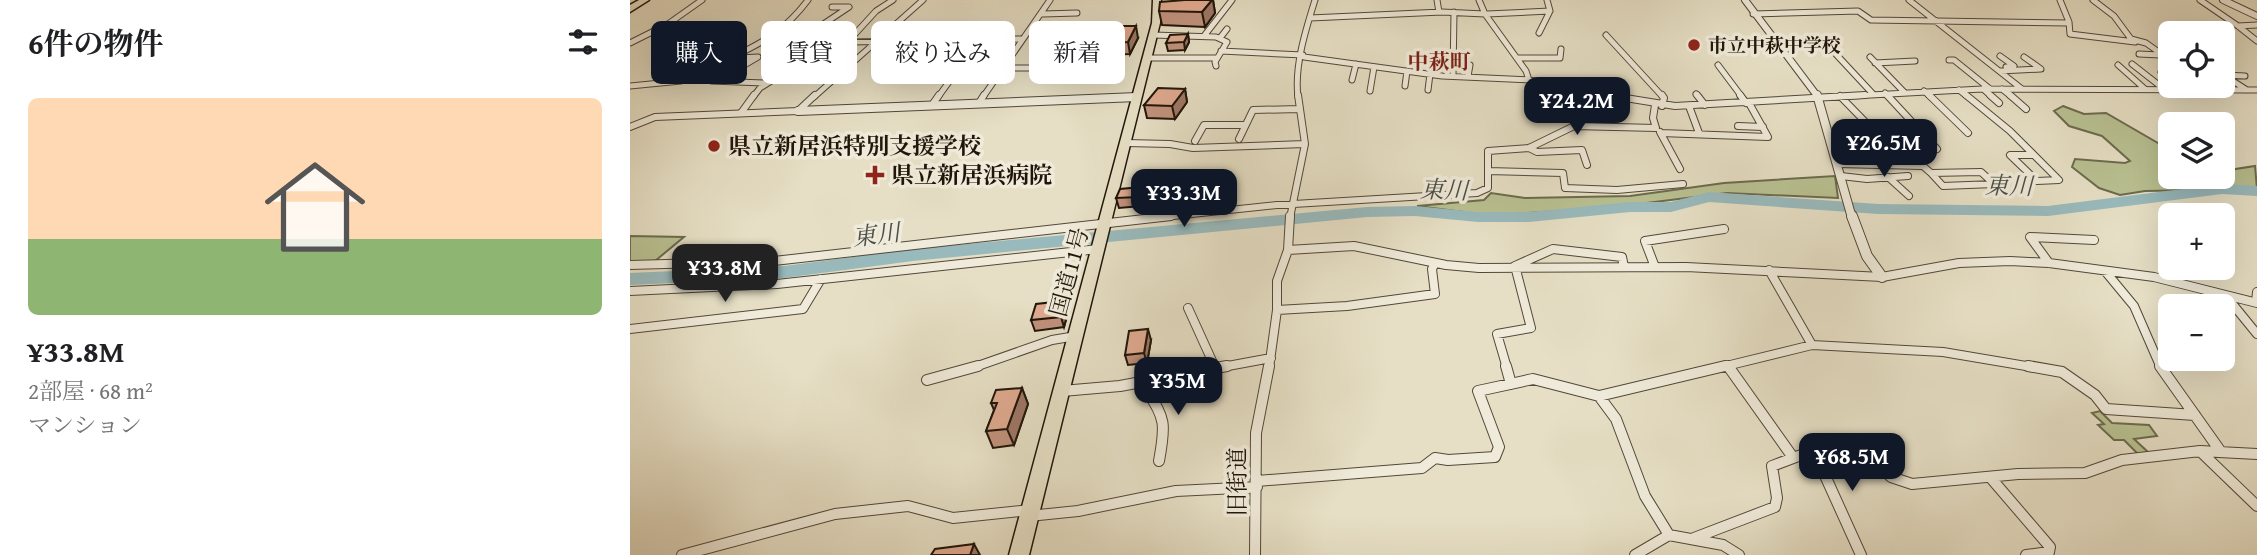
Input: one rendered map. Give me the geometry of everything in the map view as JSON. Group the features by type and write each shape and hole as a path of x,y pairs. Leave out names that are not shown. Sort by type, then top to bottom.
{"highway":[{"path":"630,9 645,0"},
{"name":"国道11号","path":"1019,555 1153,35 1157,0"}],"street":[{"path":"630,43 660,29 702,0"},
{"path":"792,21 808,0"},
{"path":"857,31 876,11 893,0"},
{"path":"899,21 923,0"},
{"path":"1037,21 1050,0"},
{"path":"1203,44 1232,0"},
{"name":"旧街道","path":"1255,555 1256,433 1271,358 1277,310 1277,282 1288,250 1291,207 1300,181 1305,144 1297,86 1315,0"},
{"path":"1437,0 1439,12"},
{"path":"1479,0 1526,71 1529,80"},
{"path":"1539,33 1550,11 1547,0"},
{"path":"1745,0 1819,98 1853,220 1867,256 1882,277"},
{"path":"1909,0 2022,89"},
{"path":"2060,0 2070,34 2146,43 2158,51"},
{"path":"2093,0 2114,16 2135,42"},
{"path":"2200,0 2257,41"},
{"path":"2223,0 2257,16"},
{"path":"828,21 849,7 832,7"},
{"path":"1310,18 1439,12 1486,14 1550,11"},
{"path":"1753,14 1858,11 1871,20 2068,23"},
{"path":"1453,76 1454,12"},
{"path":"1042,14 1077,13"},
{"path":"2238,26 2257,25"},
{"path":"1220,38 1227,29"},
{"path":"1015,48 1029,30"},
{"path":"1153,35 1220,38 1227,42 1217,58 1216,66"},
{"path":"1606,35 1664,99 1653,117 1680,169"},
{"path":"1015,39 1021,39"},
{"path":"798,111 871,46"},
{"path":"1517,58 1560,58 1561,50"},
{"path":"1221,51 1303,56 1430,74 1529,80 1658,105 1705,106 1959,89 2158,89"},
{"path":"1833,51 1873,94"},
{"path":"2139,54 2158,55"},
{"path":"1998,69 2014,66 2000,56"},
{"path":"747,57 758,57 747,63"},
{"path":"1870,57 1904,92"},
{"path":"1998,69 2041,69 2024,57"},
{"path":"1147,58 1217,58"},
{"path":"1949,60 1954,60 1999,103"},
{"path":"1875,63 1915,61"},
{"path":"1333,72 1335,62"},
{"path":"1352,80 1356,64"},
{"path":"2132,64 2158,84"},
{"path":"1468,76 1470,65"},
{"path":"630,265 774,261 1291,207 1478,193 1488,188 1488,151 1529,148 1574,126 1768,137 1748,103 1718,65"},
{"path":"2118,65 2145,89"},
{"path":"1370,90 1374,67"},
{"path":"1405,86 1408,71"},
{"path":"1428,90 1430,74"},
{"path":"2235,76 2245,76"},
{"path":"2235,82 2247,90"},
{"path":"630,86 651,84"},
{"path":"741,113 754,93 765,84"},
{"path":"932,105 947,84"},
{"path":"979,103 991,84"},
{"path":"1545,84 1552,105"},
{"path":"1959,89 2010,131 2059,180 2036,181 2010,155 2032,155"},
{"path":"2002,89 2026,109"},
{"path":"2235,89 2257,90"},
{"path":"1924,91 1968,133"},
{"path":"1885,93 1937,149"},
{"path":"1696,94 1705,106"},
{"path":"1840,96 1883,140"},
{"path":"630,128 655,117 1137,97"},
{"path":"1634,112 1637,101"},
{"path":"1689,106 1699,133"},
{"path":"1239,139 1253,110 1299,109"},
{"path":"1195,141 1204,125 1245,125"},
{"path":"1738,126 1763,127"},
{"path":"1126,143 1170,144 1193,149 1305,144"},
{"path":"1529,148 1537,152 1582,150 1587,165"},
{"path":"1838,164 1923,166 1943,186 1994,184 1981,172 1931,173"},
{"path":"1488,171 1519,170 1520,174 1563,173 1564,188 1617,190 1683,184"},
{"path":"1841,176 1867,179 1908,176"},
{"path":"1888,177 1909,196"},
{"path":"1655,267 1645,240 1724,229"},
{"path":"2049,263 2030,237 2094,240"},
{"path":"1288,250 1354,246 1435,262 1514,269 1655,267 1882,277 1959,263 2010,261 2049,263 2154,277 2218,294"},
{"path":"630,291 777,284 1099,247"},
{"path":"1514,269 1515,266 1553,249 1622,257 1624,267"},
{"path":"1277,310 1347,306 1435,295 1432,269 1435,262"},
{"path":"1511,384 1497,334 1531,328 1514,269"},
{"path":"1769,270 1812,345"},
{"path":"2105,271 2134,306 2158,364 2221,452"},
{"path":"630,329 803,309 821,279"},
{"path":"2235,298 2256,303 2257,292"},
{"path":"2235,307 2257,334"},
{"path":"1188,308 1213,363 1212,368"},
{"path":"927,380 999,361 1052,340 1076,335"},
{"path":"682,555 835,514 908,506 953,518 1078,511 1176,491 1422,468 1436,458 1448,460 1495,457 1499,447 1478,391 1534,379 1599,396 1812,345 1943,352 2062,372 2095,395 2106,409 2195,415"},
{"path":"1062,391 1142,382 1271,358"},
{"path":"1727,365 1792,456"},
{"path":"1142,382 1161,414 1165,428 1158,461"},
{"path":"1599,396 1616,419 1645,496 1669,536"},
{"path":"1694,538 1697,534 1775,507 1777,498 1772,466 1792,456 1825,446 1863,450 1891,477 1912,484 2085,473 2122,460 2200,451 2257,454"},
{"path":"1813,449 1818,454 1861,555"},
{"path":"2200,451 2257,506"},
{"path":"1990,477 2050,547 2049,552 2026,555"},
{"path":"1635,555 1669,536 1694,538 1723,545 1739,555"}],"green space":[{"path":"2063,106 2084,114 2106,113 2158,143 2158,189 2235,189 2235,169 2255,166 2257,189 2145,191 2120,195 2099,188 2072,167 2075,159 2125,163 2130,161 2102,136 2069,126 2054,111"},
{"path":"1835,176 1838,198 1727,193 1606,208 1479,214 1417,206 1484,200 1491,193 1525,198 1630,196 1724,183"},
{"path":"630,236 684,237 655,261 630,262"},
{"path":"2100,411 2112,423 2149,425 2157,436 2134,439 2149,453 2139,455 2124,440 2114,440 2098,425 2104,424 2092,413"}],"building":[{"path":"1212,0 1202,12 1159,11 1160,2"},
{"path":"1125,26 1136,26 1128,42 1125,42"},
{"path":"1188,34 1184,42 1166,43 1170,35"},
{"path":"1158,88 1185,89 1172,106 1144,105"},
{"path":"1142,187 1139,197 1116,198 1120,189"},
{"path":"1064,301 1061,317 1031,320 1036,304"},
{"path":"1148,329 1144,353 1125,355 1129,331"},
{"path":"1022,388 1007,429 986,431 997,403 991,403 996,390"},
{"path":"974,544 970,555 931,555 935,549"}],"waterway":[{"name":"東川","path":"630,279 784,272 913,255 1367,212 1415,211 1478,217 1529,217 1630,207 1671,207 1709,197 1878,209 2048,211 2222,189 2257,191"}],"place":[{"name":"市立中萩中学校","path":"1694,45"},
{"name":"県立新居浜特別支援学校","path":"714,146"},
{"name":"県立新居浜病院","path":"875,175"}],"district":[{"name":"中萩町","path":"1439,62"}]}
